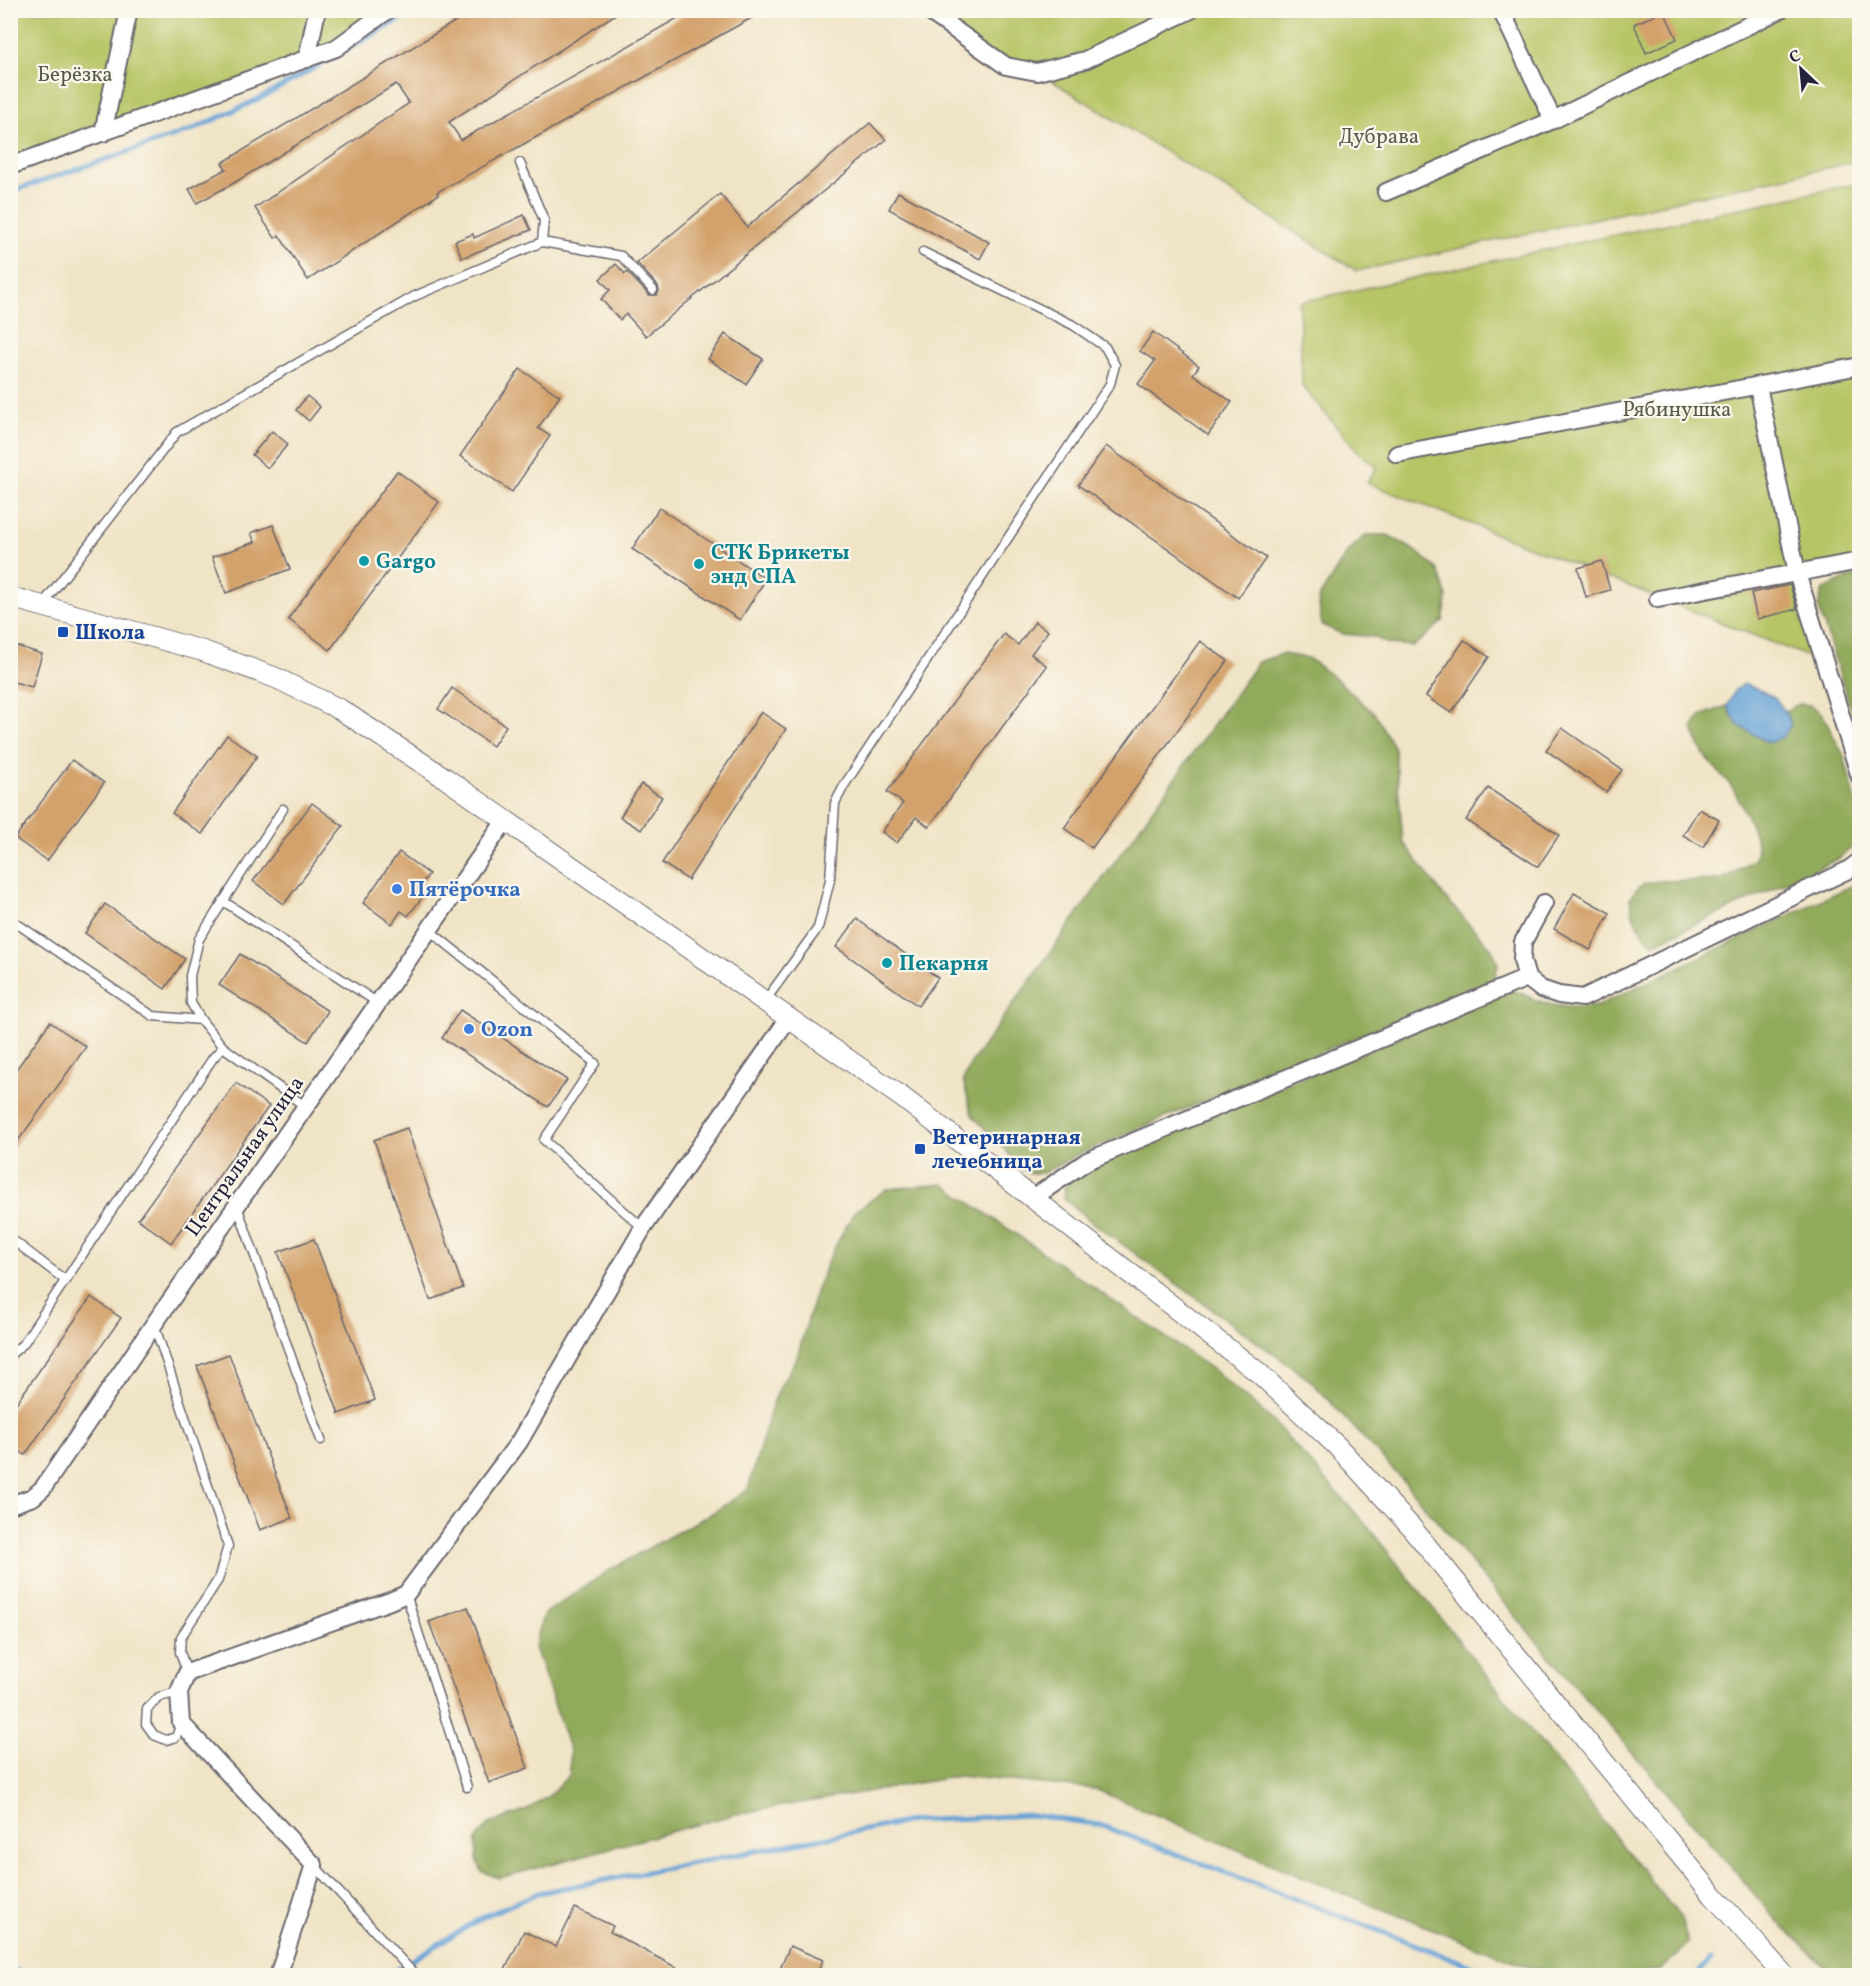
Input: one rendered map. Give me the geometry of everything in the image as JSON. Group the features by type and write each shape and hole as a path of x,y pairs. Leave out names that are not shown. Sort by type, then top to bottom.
{"street":[{"path":"103,133 129,10"},
{"path":"307,59 317,10"},
{"path":"10,166 336,48 388,10"},
{"path":"927,10 1006,66 1037,72 1085,60 1191,10"},
{"path":"1502,10 1553,120"},
{"path":"1386,192 1553,120 1780,10"},
{"path":"1397,454 1860,366"},
{"path":"1758,386 1797,573 1860,777"},
{"path":"1658,599 1860,561"},
{"path":"10,597 203,651 276,678 341,710 445,777 903,1098 1259,1373 1337,1446 1411,1527 1713,1895 1785,1976"},
{"name":"Центральная улица","path":"10,1504 33,1497 44,1488 154,1324 505,821"},
{"path":"1544,903 1523,942 1522,960 1527,978 1541,989 1559,995 1583,998 1848,870 1860,861"},
{"path":"1033,1198 1087,1161 1527,978"},
{"path":"278,1976 314,1865 181,1723 178,1692 187,1673 406,1594 519,1442 643,1228 789,1018"}],"lane":[{"path":"520,164 544,220 542,242"},
{"path":"42,605 177,432 415,296 542,242 621,256 653,290"},
{"path":"765,1001 818,928 830,880 835,803 1110,384 1115,365 1105,347 1072,325 923,252"},
{"path":"283,809 199,939 189,976 191,1003 201,1020 223,1047 306,1107"},
{"path":"223,901 378,1004"},
{"path":"10,919 153,1016 201,1020"},
{"path":"429,930 595,1063 544,1140 643,1228"},
{"path":"10,1355 23,1344 223,1047"},
{"path":"237,1206 321,1440"},
{"path":"10,1238 65,1280"},
{"path":"154,1324 228,1546 218,1580 182,1637 180,1652 187,1673"},
{"path":"406,1594 467,1787"},
{"path":"178,1692 159,1697 147,1709 146,1724 154,1735 166,1740 176,1737 181,1723"},
{"path":"314,1865 414,1973"}],"green space":[{"name":"Берёзка","path":"11,11 388,11 336,48 11,166"},
{"name":"Дубрава","path":"927,11 1859,11 1859,161 1357,271 1038,72 1006,66"},
{"name":"Рябинушка","path":"1859,183 1859,561 1797,573 1824,663 1367,483 1377,467 1359,453 1302,386 1299,302"},
{"path":"1366,535 1388,535 1416,551 1438,570 1447,597 1443,621 1414,646 1388,644 1374,637 1342,634 1322,625 1318,599 1348,551"},
{"path":"1860,575 1859,735 1818,606 1823,590 1847,578"},
{"path":"1282,654 1308,658 1335,678 1375,714 1395,750 1403,842 1446,899 1492,949 1498,963 1495,979 1081,1153 1043,1173 1027,1173 972,1115 963,1080 971,1063 1258,662"},
{"path":"1799,704 1810,705 1822,714 1844,756 1859,813 1856,843 1838,859 1653,944 1643,934 1632,912 1630,898 1638,888 1653,882 1720,879 1741,869 1755,859 1756,855 1756,839 1745,812 1731,786 1702,751 1693,727 1700,716 1727,706 1738,725 1791,725 1785,711"},
{"path":"1859,882 1859,1975 1834,1975 1780,1924 1527,1630 1406,1484 1312,1382 1093,1223 1064,1199 1065,1184 1090,1165 1512,991 1554,1005 1597,1006"},
{"path":"943,1184 1212,1369 1271,1419 1368,1527 1681,1918 1689,1944 1661,1969 1629,1975 1578,1975 1529,1967 1306,1879 1095,1789 959,1776 736,1814 500,1878 482,1872 477,1859 476,1840 489,1824 527,1810 551,1794 570,1774 570,1751 535,1647 543,1615 611,1569 714,1512 748,1489 773,1403 797,1357 828,1260 854,1212 887,1189"}],"water":[{"path":"1743,684 1773,697 1783,708 1791,725 1783,737 1768,743 1738,725 1727,706 1735,690"}],"building":[{"path":"474,10 622,10 449,122 461,140 692,10 766,10 437,192 438,195 308,280 279,235 275,238 255,208 409,103 396,84 234,183 197,203 189,189 226,169 222,163"},
{"path":"1664,11 1677,39 1646,53 1634,24"},
{"path":"870,123 886,140 646,336 626,314 620,320 601,299 610,290 600,279 616,264 649,295 657,295 658,286 637,263 720,194 747,227"},
{"path":"898,192 989,242 980,259 889,209"},
{"path":"524,215 531,230 462,258 455,241 473,234 474,238"},
{"path":"1153,332 1199,366 1193,374 1232,402 1208,435 1138,384 1155,361 1140,351"},
{"path":"725,334 763,359 746,384 708,359"},
{"path":"520,369 560,396 538,428 550,436 512,492 460,456"},
{"path":"307,396 320,407 309,421 296,410"},
{"path":"272,431 288,444 268,468 252,455"},
{"path":"1106,446 1266,558 1238,598 1078,485"},
{"name":"Gargo","path":"397,471 439,502 330,650 288,619"},
{"name":"СТК Брикеты энд СПА","path":"659,508 766,579 740,620 632,549"},
{"path":"273,525 290,569 226,593 212,557 255,542 251,533"},
{"path":"1602,561 1610,590 1586,597 1578,568"},
{"path":"1790,585 1797,609 1757,619 1751,593"},
{"path":"1035,622 1048,631 1031,654 1047,666 929,827 916,817 897,843 882,832 903,803 887,792 1004,634 1018,645"},
{"path":"1464,640 1489,657 1451,713 1426,696"},
{"path":"1200,641 1228,661 1092,848 1064,828"},
{"path":"10,644 42,654 32,687 10,681"},
{"path":"452,688 506,726 493,746 438,709"},
{"path":"761,712 786,729 688,880 662,863"},
{"path":"1562,728 1622,770 1606,792 1546,750"},
{"path":"227,735 257,756 202,834 172,813"},
{"path":"72,760 104,783 47,861 15,838"},
{"path":"641,784 662,797 641,830 620,817"},
{"path":"1488,788 1559,835 1538,867 1466,820"},
{"path":"312,803 343,826 284,904 253,881"},
{"path":"1699,809 1719,820 1703,847 1683,835"},
{"path":"399,852 429,874 418,889 425,894 408,916 401,911 392,924 363,903"},
{"path":"1574,893 1610,913 1590,950 1554,929"},
{"path":"105,904 185,959 165,989 85,933"},
{"name":"Пекарня","path":"857,919 938,978 918,1006 836,947"},
{"path":"240,954 328,1011 308,1042 219,985"},
{"path":"460,1010 567,1080 548,1107 442,1038"},
{"path":"50,1022 86,1047 10,1152 10,1078"},
{"path":"236,1083 269,1106 171,1243 138,1219"},
{"path":"407,1128 463,1288 430,1300 374,1140"},
{"path":"314,1239 375,1400 339,1414 278,1252"},
{"path":"91,1297 121,1318 25,1455 10,1444 10,1412"},
{"path":"229,1354 292,1518 260,1530 197,1366"},
{"path":"468,1607 528,1768 489,1783 429,1622"},
{"path":"575,1908 613,1926 610,1932 692,1976 502,1976 524,1931 556,1947"},
{"path":"790,1946 823,1960 816,1976 777,1976"}],"waterway":[{"path":"10,192 192,130 261,98 417,10"},
{"path":"386,1976 485,1916 538,1893 911,1821 1031,1815 1100,1825 1498,1976"},
{"path":"1695,1976 1711,1960"},
{"path":"10,1969 32,1976"}],"place":[{"name":"Gargo","path":"364,561"},
{"name":"СТК Брикеты энд СПА","path":"699,564"},
{"name":"Школа","path":"63,632"},
{"name":"Пятёрочка","path":"397,889"},
{"name":"Пекарня","path":"887,963"},
{"name":"Ozon","path":"469,1029"},
{"name":"Ветеринарная лечебница","path":"920,1149"}]}
